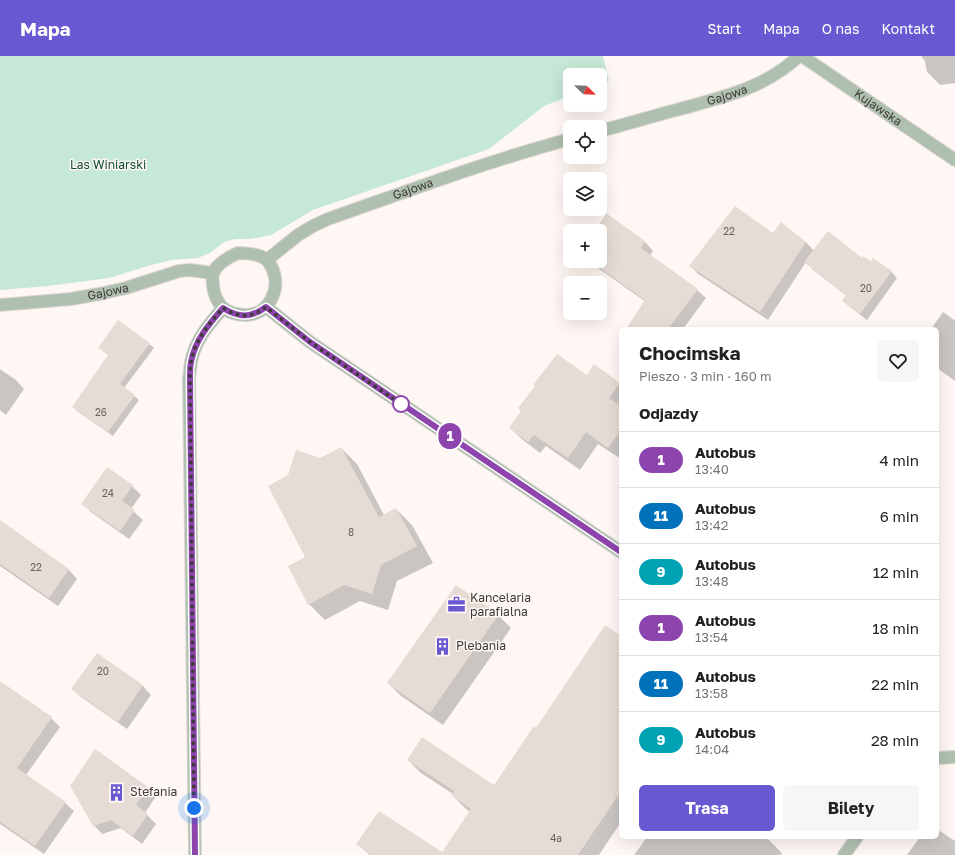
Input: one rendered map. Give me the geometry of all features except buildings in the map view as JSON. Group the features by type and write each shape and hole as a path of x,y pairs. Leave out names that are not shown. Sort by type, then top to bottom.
{"street":[{"name":"Gajowa","path":"607,129 701,104 745,90 774,76 789,66 800,56"},
{"name":"Kujawska","path":"800,56 955,160"},
{"name":"Gajowa","path":"267,260 298,235 328,219 496,161 563,141"},
{"path":"238,253 249,253 267,260 273,271 275,290 272,299 266,307 259,312 240,316 223,308 217,301 214,292 213,273 220,264 228,257 238,253"},
{"name":"Gajowa","path":"0,305 71,299 99,294 126,288 178,271 190,270 213,273"},
{"path":"266,307 310,342 619,551"},
{"path":"195,855 190,378 191,362 194,350 201,336 223,308"},
{"path":"939,758 955,757"},
{"path":"844,855 855,839"}],"green space":[{"name":"Las Winiarski","path":"0,56 603,56 606,68 563,68 563,99 544,106 489,149 313,210 271,235 251,239 235,239 224,242 210,253 198,258 172,260 109,278 48,286 0,290"}],"bus line":[{"name":"1","path":"195,855 190,378 191,362 194,350 201,336 223,308 240,316 259,312 266,307 310,342 619,551"}],"place":[{"name":"Kancelaria parafialna","path":"457,605"},
{"name":"Plebania","path":"443,646"},
{"name":"Stefania","path":"117,792"}],"route":[{"path":"194,808 190,378 191,362 194,350 201,336 223,308 240,316 259,312 266,307 310,342 401,404"}]}
